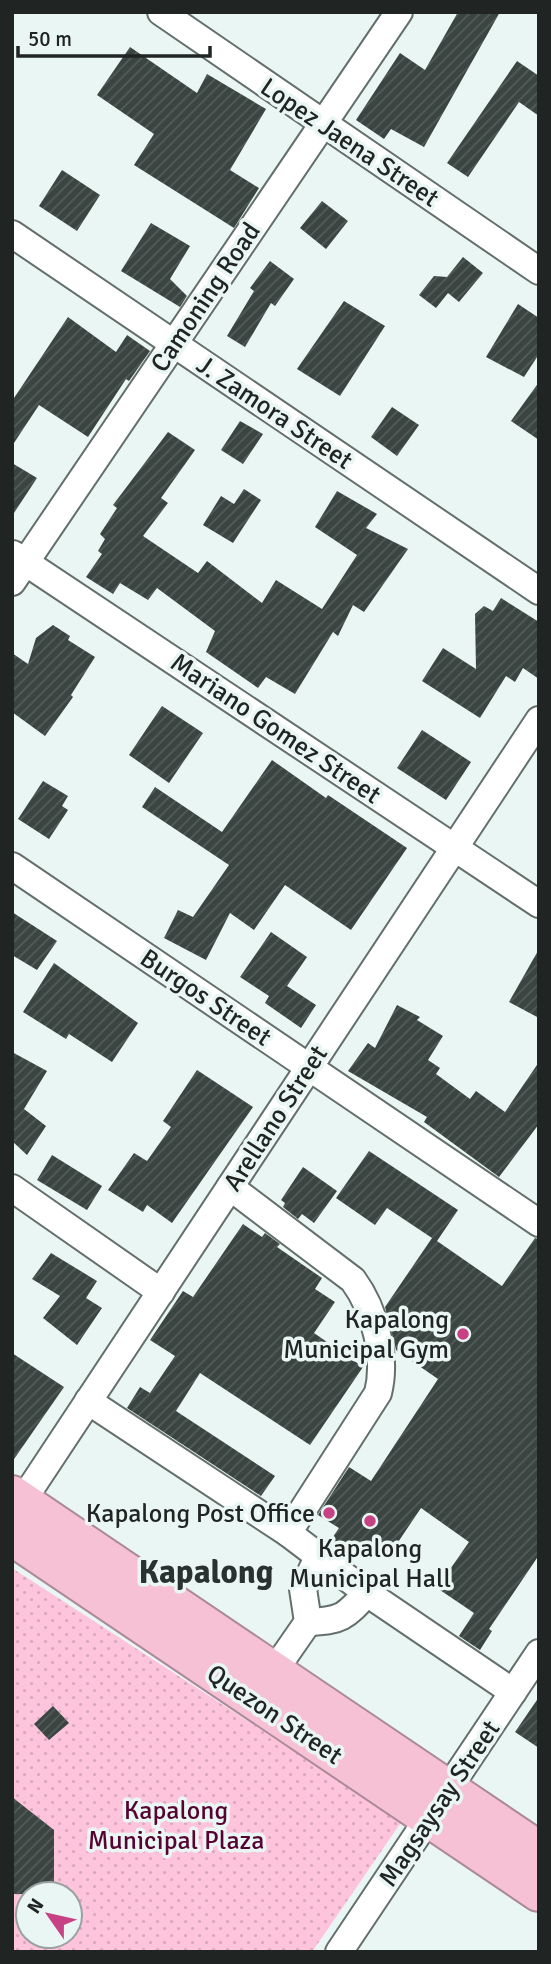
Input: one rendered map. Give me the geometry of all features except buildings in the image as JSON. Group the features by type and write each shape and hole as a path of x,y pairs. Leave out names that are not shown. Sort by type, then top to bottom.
{"highway":[{"name":"Quezon Street","path":"15,1512 535,1872"}],"street":[{"name":"Lopez Jaena Street","path":"161,12 539,271"},
{"name":"Camoning Road","path":"17,566 174,344 399,12"},
{"name":"J. Zamora Street","path":"12,234 539,591"},
{"name":"Mariano Gomez Street","path":"17,566 455,847 539,904"},
{"name":"Arellano Street","path":"15,1512 539,720"},
{"name":"Burgos Street","path":"12,866 539,1223"},
{"path":"230,1187 353,1280 365,1297 382,1357 378,1393 288,1533"},
{"path":"12,1188 160,1292"},
{"path":"88,1401 288,1533 368,1593 513,1692"},
{"path":"264,1686 308,1622 303,1589 318,1557"},
{"path":"308,1622 328,1621 346,1616 368,1593"},
{"name":"Magsaysay Street","path":"339,1952 539,1653"}],"green space":[{"name":"Kapalong Municipal Plaza","path":"12,1568 402,1821 312,1952 12,1952"}],"place":[{"name":"Kapalong Municipal Gym","path":"463,1334"},
{"name":"Kapalong Post Office","path":"329,1513"},
{"name":"Kapalong Municipal Hall","path":"370,1521"}],"district":[{"name":"Kapalong","path":"206,1571"}]}
